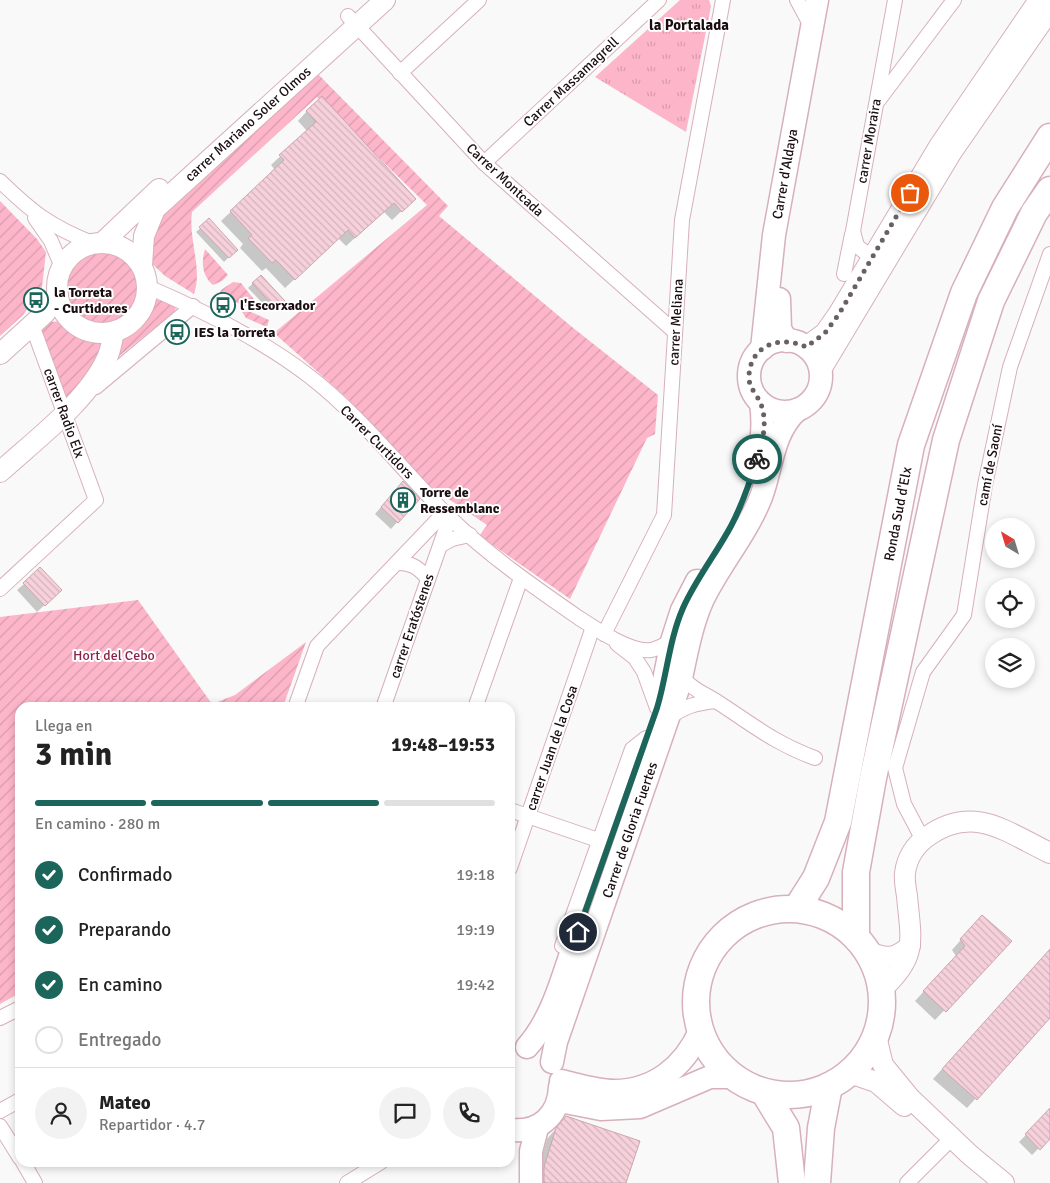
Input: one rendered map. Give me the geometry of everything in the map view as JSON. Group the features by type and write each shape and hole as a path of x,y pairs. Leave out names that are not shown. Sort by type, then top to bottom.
{"highway":[{"name":"Ronda Sud d'Elx","path":"797,908 816,878 838,822 911,445 964,293 1005,208 1050,137"},
{"path":"863,944 829,916 797,908 767,910 738,923 715,944 700,971 695,1001 700,1032 713,1057 733,1077 764,1092 786,1095 808,1093 839,1080 865,1056 876,1036 882,1013 882,989 863,944 856,872 873,778 946,440 991,301 1034,213 1050,190"},
{"path":"817,1183 821,1128 839,1080"},
{"path":"764,1092 786,1128 792,1183"}],"main road":[{"name":"carrer Mariano Soler Olmos","path":"142,265 144,236 155,209 352,21 365,0"},
{"name":"carrer Mariano Soler Olmos","path":"98,243 352,21 385,0"},
{"name":"Carrer d'Aldaya","path":"762,349 774,234 817,0"},
{"name":"Carrer d'Aldaya","path":"796,344 780,329 778,317 781,256 827,0"},
{"path":"797,410 778,412 761,403 754,395 749,375 755,356 762,349 778,341 796,344 817,341 830,327 864,252 1039,0"},
{"path":"820,371 951,153 1050,10"},
{"path":"98,243 119,246 133,254 142,265 148,286 140,313 120,330 99,333 83,329 70,320 62,308 57,282 62,267 75,252 98,243"},
{"path":"0,354 45,313 58,295"},
{"path":"0,472 64,413 95,379 108,357 114,332"},
{"path":"681,680 691,634 702,602 718,572 745,532 761,497 777,441 788,419 813,399 821,380 820,371 813,354 796,344"},
{"path":"663,714 672,642 682,610 699,576 730,527 746,493 763,443 764,421 761,403"},
{"name":"Carrer de Gloria Fuertes","path":"519,1048 540,1033 610,845 646,738 663,714 681,680"},
{"name":"Carrer de Gloria Fuertes","path":"557,1081 556,1042 663,714"},
{"path":"882,989 903,967 910,946 905,875 913,850 922,840 942,826 962,820 982,821 1050,853"},
{"path":"863,944 882,958 894,957 910,946"},
{"path":"557,1081 614,1091 642,1088 672,1071 692,1048 700,1032"},
{"path":"876,1036 883,1065 910,1098 950,1141"},
{"path":"519,1048 541,1053 557,1081 601,1109 640,1107 710,1077 733,1077"},
{"path":"839,1080 876,1082 1003,1182"},
{"path":"515,1130 537,1128 551,1117 557,1081"},
{"path":"531,1183 531,1151 537,1128"},
{"path":"515,1149 517,1153 518,1183"}],"street":[{"path":"400,73 479,0"},
{"name":"Carrer Massamagrell","path":"484,163 659,0"},
{"path":"797,0 801,3 812,28"},
{"name":"carrer Moraira","path":"844,274 895,0"},
{"path":"876,104 954,0"},
{"name":"carrer Meliana","path":"603,634 664,515 682,220 721,3"},
{"name":"Carrer Montcada","path":"352,21 484,163 675,332"},
{"path":"886,50 886,56 891,61 906,65"},
{"path":"0,181 29,209 60,230 98,243"},
{"path":"29,209 52,241 62,267"},
{"name":"carrer Moraira","path":"853,231 864,252"},
{"name":"camí de Saoní","path":"922,840 904,804 895,768 923,672 964,616 985,485 1010,368 1050,254"},
{"name":"Carrer Curtidors","path":"148,286 193,306 277,354 311,377 470,535 521,578 635,658 663,714"},
{"path":"64,413 193,306"},
{"name":"carrer Radio Elx","path":"3,581 96,500 32,325"},
{"path":"297,702 316,646 447,514"},
{"name":"carrer Eratóstenes","path":"385,702 440,545 447,514"},
{"path":"440,545 452,539 470,535"},
{"path":"397,563 405,562 415,566 428,579"},
{"path":"477,702 521,578"},
{"name":"Carrer Curtidors","path":"603,634 650,650 672,642"},
{"name":"carrer Juan de la Cosa","path":"515,854 528,816 603,634"},
{"path":"681,680 693,690 717,701 786,748 815,758"},
{"path":"663,714 695,703 717,701"},
{"name":"Carrer de Gloria Fuertes","path":"552,1002 548,987 598,840 632,750 646,738"},
{"path":"515,812 598,840"},
{"path":"0,1018 15,1010"},
{"path":"0,1111 15,1103"},
{"path":"0,1126 15,1150"},
{"path":"907,1183 950,1141"},
{"path":"25,1167 35,1183"},
{"path":"347,1183 373,1167"}],"green space":[{"path":"680,0 709,0 711,6 686,132 595,77"},
{"path":"314,70 448,206 439,216 572,327 658,395 655,434 647,438 570,599 480,535 487,525 425,483 347,398 274,333 427,205 317,97 192,212 191,222 197,274 194,294 165,276 149,261 154,220"},
{"path":"0,201 37,239 46,252 42,287 23,315 0,336"},
{"path":"205,249 228,275 222,281 213,285 203,268"},
{"path":"103,251 125,259 136,271 140,287 140,295 134,311 111,327 94,326 80,317 69,303 65,286 68,271 80,258"},
{"path":"233,282 241,283 257,303 249,307 219,296 221,290"},
{"path":"155,299 176,305 175,312 109,364 120,340 139,326 151,312"},
{"path":"242,312 251,312 269,320 267,327 246,318"},
{"path":"64,321 89,339 103,341 92,370 64,401 39,327 50,322"},
{"name":"Hort del Cebo","path":"138,600 211,702 15,702 15,996 0,1004 0,617"},
{"name":"Hort del Cebo","path":"306,642 285,702 217,702 235,695"}],"building":[{"path":"322,96 416,199 402,212 394,203 355,238 348,230 295,280 276,260 272,263 248,238 252,235 230,211 284,160 279,155 316,122 306,111"},
{"path":"209,218 238,250 229,258 199,227"},
{"path":"261,275 285,301 276,309 252,283"},
{"name":"Torre de Ressemblanc","path":"403,481 420,499 398,523 381,507"},
{"path":"40,567 62,590 45,606 23,583"},
{"path":"982,915 1012,941 946,1012 923,991 965,946 960,939"},
{"path":"1050,949 1050,1018 977,1100 942,1069"},
{"path":"1050,1108 1050,1139 1040,1150 1025,1134"},
{"path":"566,1116 640,1141 626,1183 544,1183 544,1167 556,1128"}],"way so far":[{"path":"757,459 763,443 764,421 761,403 754,395 750,386 749,375 755,356 762,349 778,341 797,342 806,347 817,341 825,333 839,314 910,193"}],"place":[{"name":"la Torreta - Curtidores","path":"36,300"},
{"name":"l'Escorxador","path":"223,305"},
{"name":"IES la Torreta","path":"177,332"},
{"name":"Torre de Ressemblanc","path":"403,500"}],"district":[{"name":"la Portalada","path":"689,25"}],"route":[{"path":"578,932 657,708 667,674 672,642 682,610 699,576 730,527 746,493 757,459"}]}
